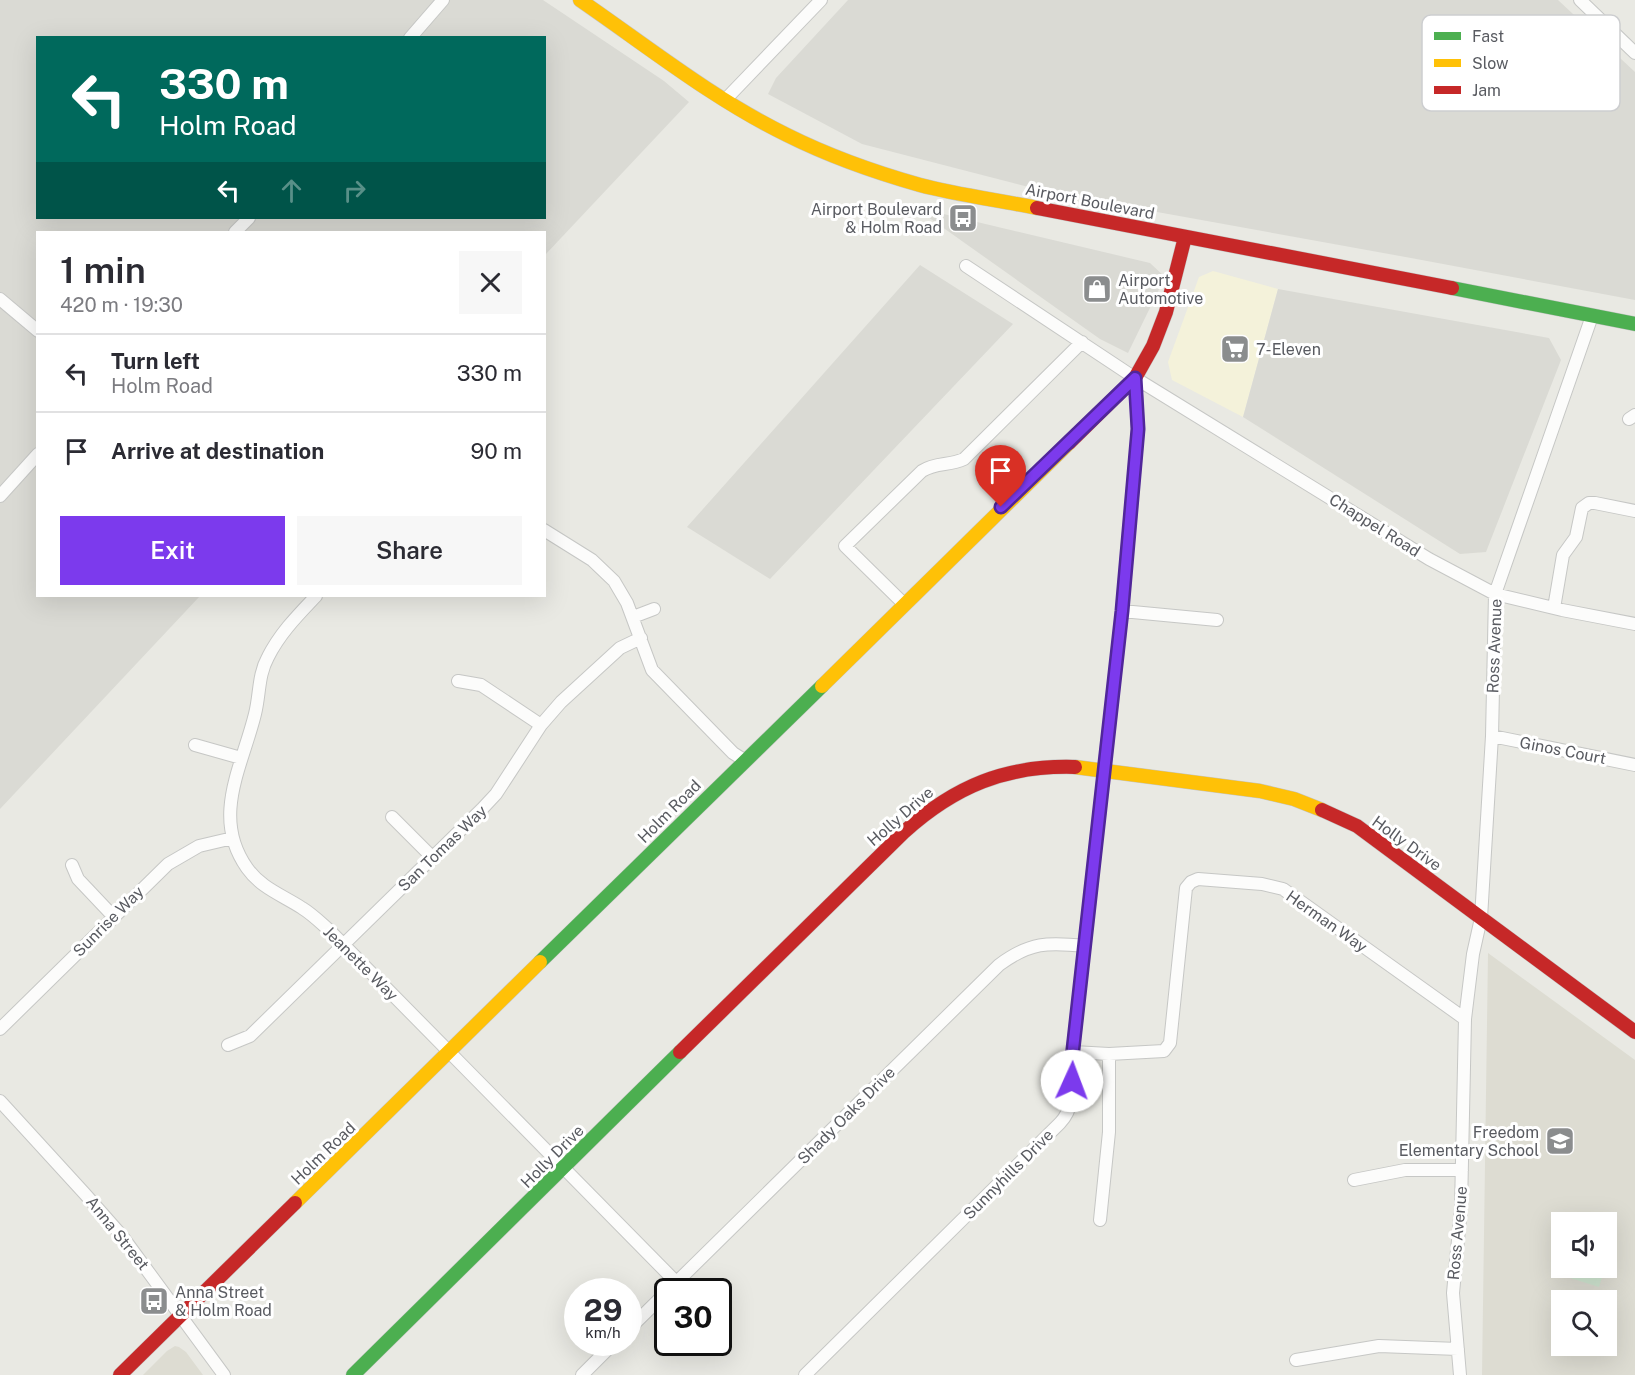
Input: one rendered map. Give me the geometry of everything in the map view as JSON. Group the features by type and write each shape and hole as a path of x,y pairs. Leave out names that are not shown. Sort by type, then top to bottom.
{"street":[{"path":"412,36 443,0"},
{"name":"Airport Boulevard","path":"580,0 725,100 769,126 867,168 921,185 1635,324"},
{"path":"725,100 821,0"},
{"path":"1580,0 1596,15"},
{"path":"1620,38 1635,52"},
{"path":"236,231 248,219"},
{"name":"Holm Road","path":"120,1375 1135,378 1153,346 1166,312 1185,237"},
{"name":"Chappel Road","path":"966,266 1135,378 1429,559 1495,594 1635,624"},
{"path":"0,299 36,330"},
{"name":"Ross Avenue","path":"1460,1375 1452,1293 1460,1222 1465,1019 1473,954 1481,918 1492,736 1495,594 1592,316"},
{"path":"903,604 846,546 922,471 936,464 964,459 1082,342"},
{"name":"Sunnyhills Drive","path":"805,1375 1064,1118 1073,1095 1071,1067 1122,611 1138,429 1135,378"},
{"path":"0,496 36,456"},
{"path":"1554,608 1563,555 1576,537 1582,508 1589,503 1595,503 1635,511"},
{"path":"546,531 578,549 605,571 621,592 633,617 652,670 727,747 744,760"},
{"name":"Jeanette Way","path":"315,597 282,633 261,672 254,718 229,806 233,838 246,866 265,887 314,916 344,945 672,1278"},
{"path":"633,617 654,609"},
{"path":"1122,611 1217,620"},
{"name":"San Tomas Way","path":"228,1046 250,1036 496,794 541,725 561,702 620,648 641,638"},
{"path":"458,681 481,685 541,725"},
{"name":"Ginos Court","path":"1492,736 1635,765"},
{"path":"195,745 241,758"},
{"name":"Holly Drive","path":"352,1375 904,832 931,808 972,784 1018,770 1052,766 1104,770 1273,793 1316,807 1357,826 1635,1032"},
{"path":"392,817 432,857"},
{"name":"Sunrise Way","path":"0,1029 157,873 178,857 200,846 233,838"},
{"path":"72,865 78,879 113,916"},
{"name":"Herman Way","path":"1073,1052 1109,1054 1164,1051 1170,1043 1186,888 1198,879 1262,884 1283,890 1465,1019"},
{"name":"Shady Oaks Drive","path":"680,1278 999,965 1020,951 1040,944 1085,946"},
{"path":"1100,1220 1109,1132 1109,1054"},
{"name":"Anna Street","path":"0,1101 105,1216 138,1256 224,1375"},
{"path":"1354,1180 1405,1170 1462,1170"},
{"name":"Shady Oaks Drive","path":"642,1316 654,1304"},
{"path":"1296,1360 1379,1346 1458,1349"},
{"path":"582,1375 601,1356"}],"shaded area":[{"path":"0,0 543,0 664,81 689,102 546,254 546,231 36,231 36,597 199,597 0,809"},
{"path":"848,0 1558,0 1574,15 1422,15 1422,111 1620,111 1620,58 1635,72 1635,300 1052,193 862,144 768,94 776,78"},
{"path":"914,207 1150,263 1165,277 1128,353 1100,339"},
{"path":"920,265 1013,324 770,579 687,527"},
{"path":"1213,271 1278,289 1243,417 1172,380 1168,362 1199,277"},
{"path":"1278,289 1549,338 1561,360 1486,552 1460,554 1243,417"},
{"name":"Freedom Elementary School","path":"1488,953 1635,1060 1635,1375 1482,1375"},
{"path":"175,1346 186,1352 203,1375 143,1375 167,1351"}],"green space":[{"path":"1570,1278 1602,1278 1599,1287"}],"traffic: fast":[{"path":"1452,288 1635,324"},
{"path":"540,962 822,686"},
{"path":"353,1375 680,1052"}],"traffic: slow":[{"path":"580,0 707,89 760,121 803,143 852,163 920,185 1037,208"},
{"path":"822,686 1069,443"},
{"path":"1075,767 1260,791 1294,799 1322,810"},
{"path":"295,1203 540,962"}],"traffic: jam":[{"path":"1037,208 1452,288"},
{"path":"1069,443 1135,378 1153,346 1166,312 1185,237"},
{"path":"680,1052 923,816 962,791 1004,775 1050,767 1075,767"},
{"path":"1322,810 1357,826 1635,1032"},
{"path":"120,1375 295,1203"}],"place":[{"name":"Airport Boulevard & Holm Road","path":"963,218"},
{"name":"Airport Automotive","path":"1097,289"},
{"name":"7-Eleven","path":"1235,349"},
{"name":"Freedom Elementary School","path":"1560,1141"},
{"name":"Anna Street & Holm Road","path":"154,1301"}],"route":[{"path":"1001,507 1135,378 1138,429 1122,611 1071,1067 1072,1081"}]}
